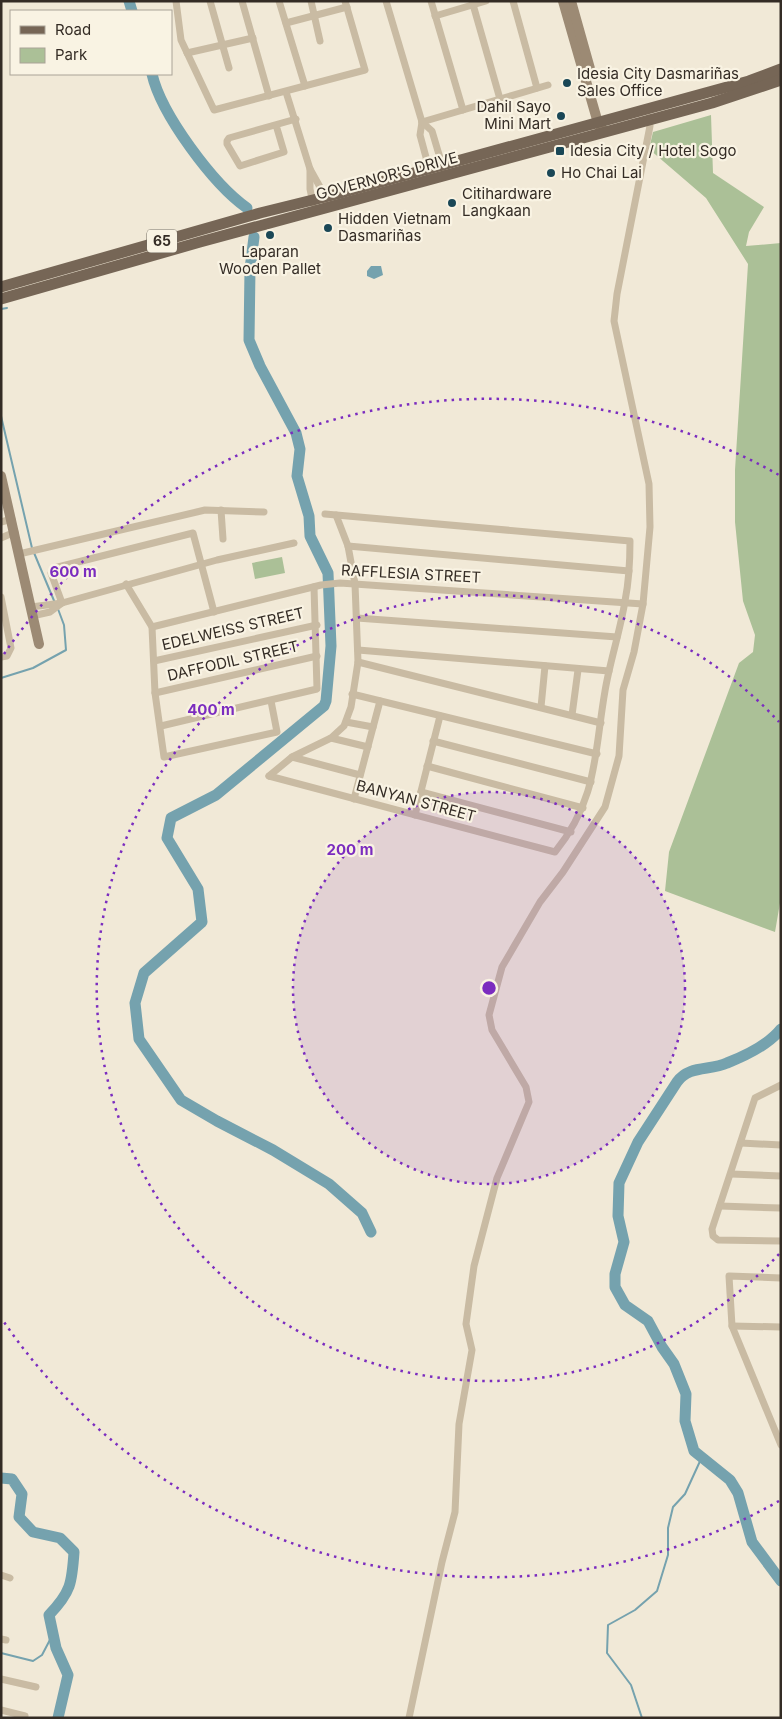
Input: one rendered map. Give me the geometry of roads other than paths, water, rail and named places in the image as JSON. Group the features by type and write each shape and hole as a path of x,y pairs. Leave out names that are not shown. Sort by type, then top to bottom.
{"main road":[{"name":"GOVERNOR'S DRIVE","path":"648,114 781,69"},
{"name":"GOVERNOR'S DRIVE","path":"1,299 263,226 319,204 444,171 602,125 752,91 781,80"},
{"name":"GOVERNOR'S DRIVE","path":"1,287 260,213 319,204"}],"street":[{"path":"176,1 180,31 187,53 214,110 365,70 346,4 314,16 286,23"},
{"path":"210,1 229,68"},
{"path":"242,1 269,96"},
{"path":"279,1 305,86"},
{"path":"311,1 320,41"},
{"path":"386,1 422,122 420,135 430,174"},
{"path":"431,1 463,110"},
{"path":"435,16 472,3 486,1"},
{"path":"512,1 537,88"},
{"path":"563,1 602,125"},
{"path":"571,1 602,125"},
{"path":"472,3 500,99"},
{"path":"187,53 253,38"},
{"path":"422,122 548,84"},
{"path":"286,92 296,119 310,169 320,186 319,204"},
{"path":"409,1718 442,1562 455,1512 459,1424 472,1350 466,1324 475,1256 498,1173 529,1102 526,1088 492,1030 489,1016 497,978 502,968 540,902 563,872 605,808 619,756 624,690 634,652 642,604 650,527 649,484 614,321 617,294 650,126 648,114"},
{"path":"276,125 284,152 240,166 227,141 276,125 296,119"},
{"path":"422,122 432,131 444,171"},
{"path":"425,152 438,149"},
{"path":"310,169 310,189 319,204"},
{"path":"1,476 39,644"},
{"path":"19,554 205,510 264,512"},
{"path":"221,510 223,539"},
{"path":"325,514 630,541 625,602 609,671 597,754 583,808 571,832 420,792"},
{"path":"292,757 332,738 346,722 358,662 356,584 348,546 336,515"},
{"path":"1,522 12,518"},
{"path":"1,538 15,532"},
{"path":"62,602 52,578 51,573 54,568 194,533 214,612"},
{"path":"32,612 126,584 294,543"},
{"path":"348,546 629,571"},
{"name":"RAFFLESIA STREET","path":"152,627 318,586 340,583 642,604"},
{"path":"126,584 152,627 156,693 164,757 277,732 271,701"},
{"path":"160,726 317,689 318,586"},
{"path":"1,597 4,626 10,653 1,657"},
{"path":"357,618 617,637"},
{"name":"EDELWEISS STREET","path":"154,661 317,625"},
{"path":"358,650 578,670 609,671"},
{"name":"DAFFODIL STREET","path":"156,693 317,656"},
{"path":"358,662 601,723"},
{"path":"540,707 545,666"},
{"path":"572,715 578,670"},
{"path":"352,694 597,754"},
{"path":"354,799 380,701"},
{"path":"415,815 440,716"},
{"path":"346,722 373,727"},
{"path":"332,738 368,747"},
{"path":"433,741 590,782"},
{"path":"292,757 360,775"},
{"name":"BANYAN STREET","path":"292,757 269,776 555,852 571,832"},
{"path":"427,766 583,808"},
{"path":"781,1085 755,1098 712,1229 713,1236 718,1240 781,1241"},
{"path":"741,1143 781,1145"},
{"path":"731,1174 781,1176"},
{"path":"720,1206 781,1208"},
{"path":"781,1278 729,1276 732,1326 781,1445"},
{"path":"732,1326 781,1327"},
{"path":"1,1575 10,1578"},
{"path":"1,1679 36,1687"},
{"path":"1,1710 25,1716"}],"water":[{"path":"371,266 381,266 383,275 374,279 367,276 367,271"}],"waterway":[{"path":"129,1 132,10"},
{"path":"152,75 166,108 190,147 219,183 247,208"},
{"path":"254,237 250,269 249,340 260,366 296,433 300,449 297,476 309,516 310,536 328,573 331,646 326,701 324,706 216,795 171,818 167,838 198,889 202,922 144,973 135,1003 139,1039 181,1100 273,1150 329,1184 362,1213 371,1232"},
{"path":"1,309 7,308"},
{"path":"1,416 32,548 55,603"},
{"path":"1,678 33,668 66,650 64,625 58,609"},
{"path":"781,1029 770,1040 749,1053 720,1065 687,1073 677,1082 638,1142 619,1183 618,1216 624,1242 615,1274 615,1287 625,1305 648,1321 674,1364 686,1394 685,1421 694,1451 730,1480 738,1493 752,1542 781,1581"},
{"path":"642,1718 631,1685 607,1653 608,1625 635,1610 657,1591 668,1555 668,1528 673,1507 685,1494 701,1459"},
{"path":"1,1478 12,1479 22,1494 19,1517 33,1532 60,1538 74,1552 69,1586 62,1600 49,1615 56,1648 68,1675 58,1718"},
{"path":"1,1653 33,1661 42,1655 53,1634"}],"place":[{"name":"Idesia City Dasmariñas Sales Office","path":"567,83"},
{"name":"Dahil Sayo Mini Mart","path":"561,116"},
{"name":"Idesia City / Hotel Sogo","path":"560,151"},
{"name":"Ho Chai Lai","path":"551,173"},
{"name":"Citihardware Langkaan","path":"452,203"},
{"name":"Hidden Vietnam Dasmariñas","path":"328,228"},
{"name":"Laparan Wooden Pallet","path":"270,235"}]}
